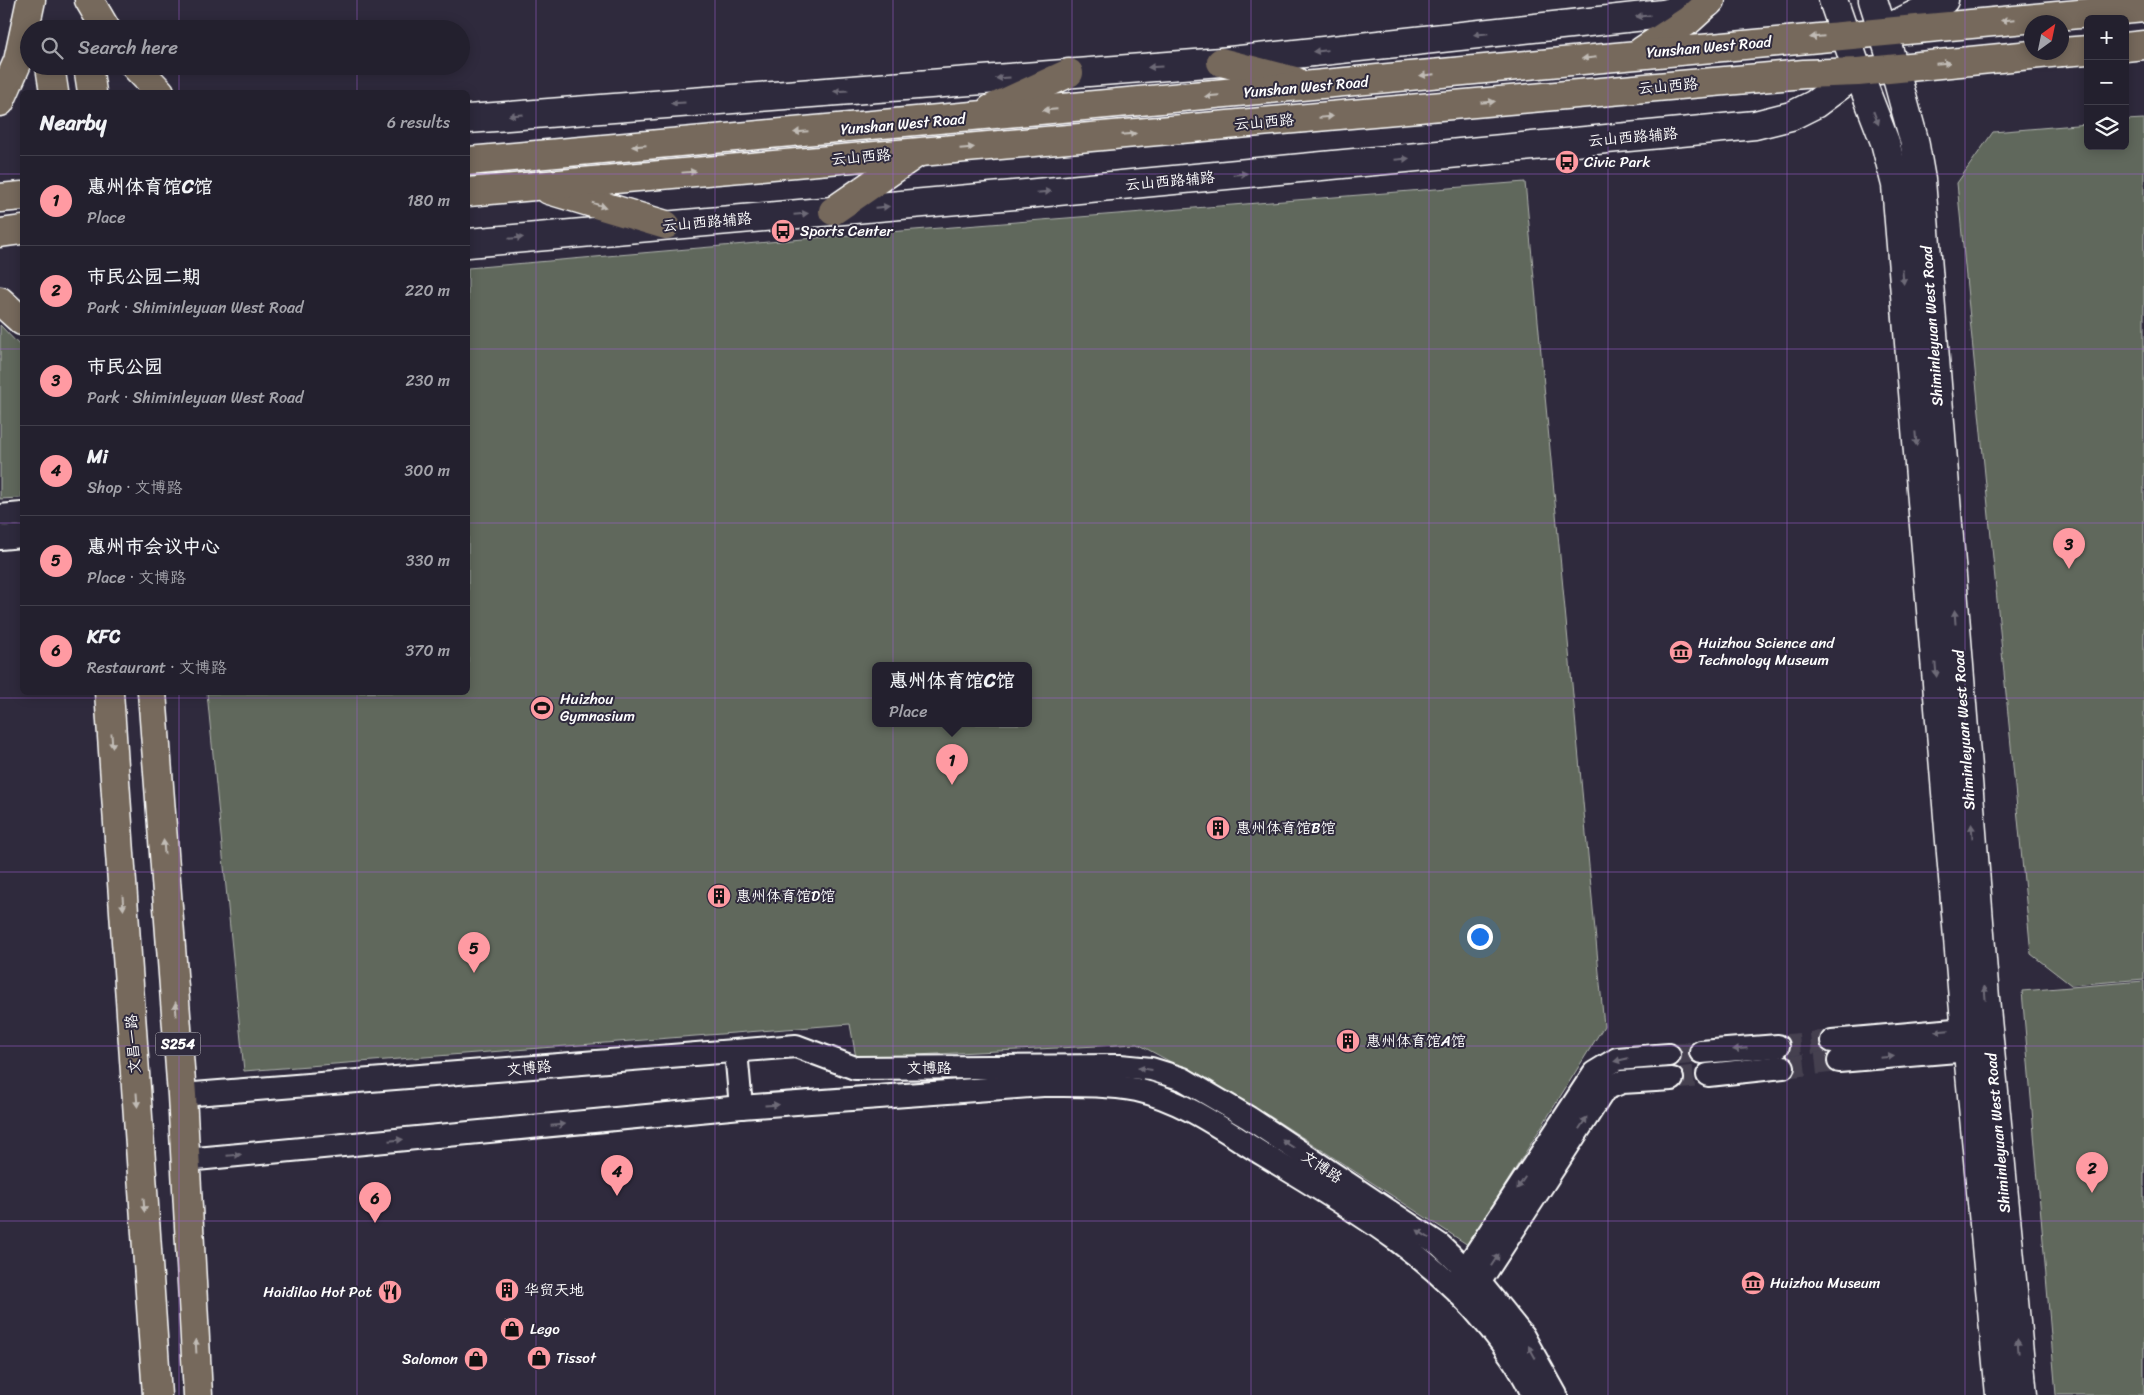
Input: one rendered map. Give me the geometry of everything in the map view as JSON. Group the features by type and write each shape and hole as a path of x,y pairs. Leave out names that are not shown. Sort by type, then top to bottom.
{"main road":[{"path":"27,20 31,0"},
{"path":"39,0 42,20"},
{"path":"77,0 80,20"},
{"path":"89,0 101,20"},
{"name":"Shiminleyuan West Road","path":"1833,0 1885,142 1896,185 1974,1039 2023,1395"},
{"name":"Shiminleyuan West Road","path":"1873,0 1914,140 1921,180 1974,1039 2000,1395"},
{"path":"1883,31 1944,0"},
{"path":"1637,53 1667,36 1709,2"},
{"path":"470,119 1221,62 1663,14 1709,2"},
{"name":"Yunshan West Road","path":"470,161 971,118 1637,53 2144,8"},
{"path":"2129,47 2144,45"},
{"name":"云山西路","path":"2069,51 2084,50"},
{"path":"0,102 18,61 20,52"},
{"name":"云山西路","path":"470,192 1804,74 1858,72 2024,55"},
{"path":"1221,62 1313,86"},
{"name":"云山西路辅路","path":"470,243 1755,125 1791,116 1815,104 1858,72"},
{"path":"971,118 1069,73"},
{"path":"51,75 54,90"},
{"path":"89,75 92,90"},
{"path":"144,75 158,90"},
{"path":"833,211 919,152"},
{"path":"536,186 666,225"},
{"path":"0,198 20,196"},
{"path":"0,233 20,230"},
{"path":"0,301 20,319"},
{"name":"文昌一路","path":"109,695 157,1395"},
{"name":"S254","path":"152,695 182,1096 198,1395"}],"street":[{"path":"0,516 20,514"},
{"path":"0,538 20,536"},
{"path":"1835,1051 1974,1039"},
{"name":"文博路","path":"182,1096 796,1046 855,1068 1120,1066 1151,1069 1183,1079 1250,1118 1440,1245 1508,1350 1533,1395"},
{"path":"736,1051 741,1107"},
{"path":"1701,1052 1781,1057 1708,1075"},
{"path":"1466,1285 1594,1073 1617,1059 1669,1055"},
{"path":"1466,1285 1605,1089 1622,1082 1672,1079"},
{"name":"文博路","path":"186,1160 741,1107 1043,1085 1093,1086 1138,1091 1173,1102 1206,1119 1366,1217 1424,1259 1466,1285 1523,1336 1556,1395"}],"shaded area":[{"path":"2144,119 2144,979 2071,985 2031,954 1957,183 1993,132 2084,124 2084,150 2129,150 2129,120"},
{"name":"Huizhou Gymnasium","path":"1525,182 1604,1026 1468,1245 1271,1117 1138,1044 856,1058 850,1024 244,1071 207,695 470,695 470,268 838,236"},
{"path":"0,325 20,346 20,498 0,499"},
{"path":"2144,981 2144,1395 2056,1395 2022,991"}],"tunnel":[{"path":"1778,1046 1832,1041"},
{"path":"1669,1055 1701,1052"},
{"path":"1783,1067 1839,1061"},
{"path":"1672,1079 1708,1075"}],"place":[{"name":"Civic Park","path":"1567,162"},
{"name":"Sports Center","path":"783,231"},
{"name":"市民公园","path":"2069,569"},
{"name":"Huizhou Science and Technology Museum","path":"1681,652"},
{"name":"Huizhou Gymnasium","path":"542,708"},
{"name":"惠州体育馆C馆","path":"952,785"},
{"name":"惠州体育馆B馆","path":"1218,828"},
{"name":"惠州体育馆D馆","path":"719,896"},
{"name":"惠州市会议中心","path":"474,973"},
{"name":"惠州体育馆A馆","path":"1348,1041"},
{"name":"市民公园二期","path":"2092,1193"},
{"name":"Mi","path":"617,1196"},
{"name":"KFC","path":"375,1223"},
{"name":"Huizhou Museum","path":"1753,1283"},
{"name":"华贸天地","path":"507,1290"},
{"name":"Haidilao Hot Pot","path":"390,1292"},
{"name":"Lego","path":"512,1329"},
{"name":"Tissot","path":"539,1358"},
{"name":"Salomon","path":"476,1359"}]}
